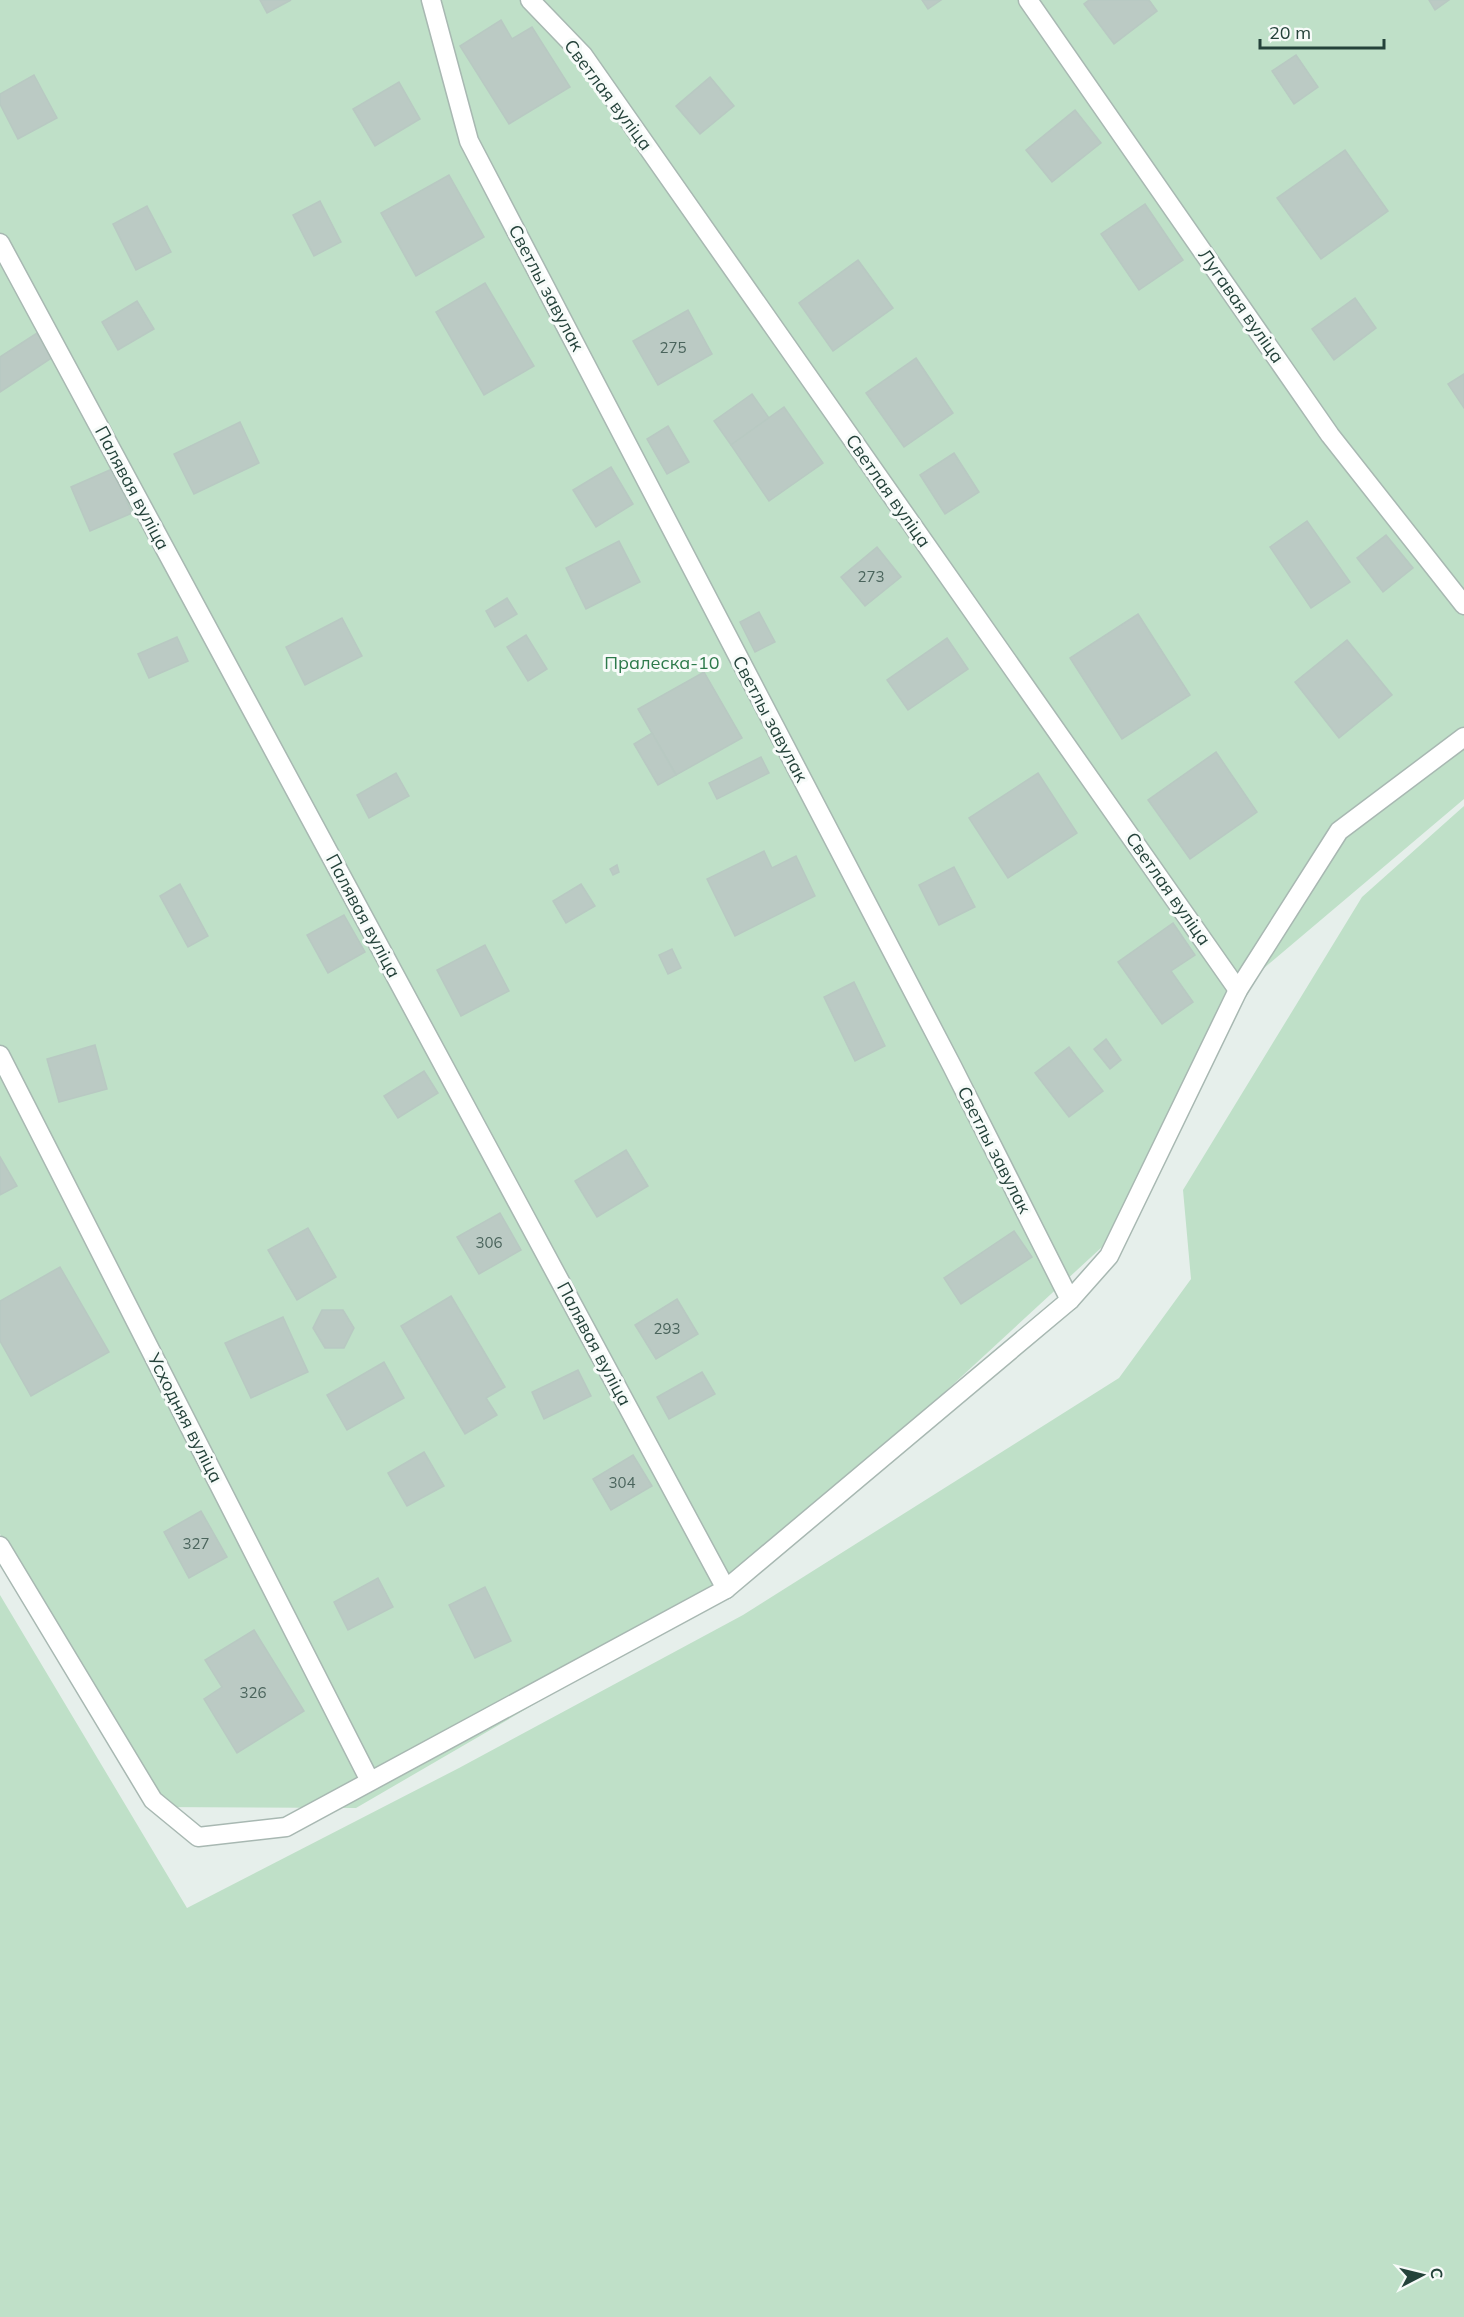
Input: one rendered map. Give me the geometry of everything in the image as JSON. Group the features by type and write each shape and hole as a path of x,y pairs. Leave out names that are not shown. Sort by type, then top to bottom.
{"street":[{"name":"Светлы завулак","path":"431,0 469,141 952,1066 1070,1300"},
{"name":"Светлая вуліца","path":"530,0 583,55 1238,990"},
{"name":"Лугавая вуліца","path":"1028,0 1330,435 1464,605"},
{"name":"Палявая вуліца","path":"0,243 726,1589"},
{"path":"0,1546 153,1800 198,1837 286,1827 726,1589 1070,1300 1109,1256 1238,990 1339,831 1464,737"},
{"name":"Усходняя вуліца","path":"0,1056 370,1781"}],"green space":[{"name":"Пралеска-10","path":"0,0 1464,0 1464,799 1238,990 1102,1247 729,1591 356,1808 152,1807 0,1534"},
{"path":"1464,806 1464,2317 0,2317 0,1595 187,1908 459,1768 743,1615 1119,1378 1191,1279 1183,1190 1362,897"}],"building":[{"path":"260,0 291,0 267,13"},
{"path":"922,0 941,0 928,9"},
{"path":"1089,0 1149,0 1157,11 1114,44 1084,4"},
{"path":"1429,0 1449,0 1435,10"},
{"path":"501,20 512,39 532,27 570,87 509,124 460,46"},
{"path":"1296,55 1318,87 1294,104 1272,71"},
{"path":"34,75 57,118 18,139 0,104 0,94"},
{"path":"710,77 734,106 700,134 676,106"},
{"path":"399,82 420,119 375,146 353,109"},
{"path":"1075,110 1101,143 1052,182 1026,150"},
{"path":"1345,150 1388,211 1321,259 1277,198"},
{"path":"449,175 484,237 416,276 381,213"},
{"path":"320,201 341,242 314,256 293,215"},
{"path":"1145,204 1183,260 1139,290 1101,234"},
{"path":"147,206 171,252 136,270 113,224"},
{"path":"858,260 893,308 833,351 799,303"},
{"path":"485,283 534,366 484,395 436,312"},
{"path":"1355,298 1376,328 1334,360 1312,329"},
{"path":"137,301 154,329 118,350 102,322"},
{"path":"688,310 712,354 658,385 633,341"},
{"path":"37,333 53,357 0,392 0,357"},
{"path":"916,358 953,413 904,447 866,393"},
{"path":"1464,374 1464,408 1448,384"},
{"path":"752,394 769,418 731,445 714,421"},
{"path":"784,407 823,463 769,501 731,445"},
{"path":"240,422 259,463 194,494 174,454"},
{"path":"668,426 689,462 667,474 647,439"},
{"path":"954,453 979,492 945,514 920,475"},
{"path":"611,467 633,504 596,527 573,490"},
{"path":"112,469 132,513 90,531 71,487"},
{"path":"1307,521 1350,582 1311,608 1270,547"},
{"path":"1386,535 1413,568 1383,592 1357,558"},
{"path":"619,541 640,582 586,609 566,568"},
{"path":"877,547 901,577 865,606 841,577"},
{"path":"507,598 517,614 495,627 486,611"},
{"path":"759,612 775,642 755,652 740,622"},
{"path":"1138,614 1190,695 1122,739 1070,658"},
{"path":"342,618 362,656 305,685 286,647"},
{"path":"526,635 547,669 528,681 507,647"},
{"path":"177,637 188,661 149,678 138,654"},
{"path":"947,638 968,669 908,710 887,680"},
{"path":"1347,640 1392,695 1339,738 1295,682"},
{"path":"704,672 742,738 676,775 638,709"},
{"path":"652,733 676,775 658,785 634,744"},
{"path":"1216,752 1257,812 1190,859 1148,800"},
{"path":"761,757 769,773 717,799 709,783"},
{"path":"396,773 409,796 369,818 357,795"},
{"path":"1038,773 1077,833 1008,878 969,818"},
{"path":"764,851 772,868 796,856 815,896 735,936 707,879"},
{"path":"617,865 619,872 613,875 610,869"},
{"path":"954,867 975,907 939,925 919,885"},
{"path":"180,884 208,936 188,947 160,896"},
{"path":"581,884 595,906 566,923 553,901"},
{"path":"344,915 365,952 328,973 307,935"},
{"path":"1173,923 1195,955 1171,971 1193,1002 1162,1024 1118,962"},
{"path":"485,945 509,991 461,1016 437,970"},
{"path":"672,949 681,968 668,974 659,955"},
{"path":"854,982 885,1046 855,1061 824,997"},
{"path":"1106,1039 1121,1060 1110,1069 1094,1049"},
{"path":"95,1045 107,1089 59,1102 47,1059"},
{"path":"1069,1047 1103,1091 1069,1117 1035,1073"},
{"path":"424,1071 438,1093 398,1118 384,1096"},
{"path":"626,1150 648,1186 597,1217 575,1181"},
{"path":"0,1157 17,1186 0,1195"},
{"path":"500,1213 521,1250 479,1274 457,1237"},
{"path":"308,1228 336,1277 297,1300 268,1250"},
{"path":"1014,1231 1032,1257 961,1304 944,1278"},
{"path":"60,1267 109,1352 31,1396 0,1341 0,1301"},
{"path":"451,1296 505,1387 486,1398 497,1415 465,1434 401,1326"},
{"path":"677,1299 698,1334 656,1359 635,1325"},
{"path":"322,1310 343,1310 354,1328 344,1348 325,1348 313,1328"},
{"path":"283,1317 308,1372 251,1398 225,1343"},
{"path":"384,1362 404,1398 347,1430 327,1395"},
{"path":"578,1370 591,1396 544,1419 532,1392"},
{"path":"702,1372 715,1394 669,1419 657,1397"},
{"path":"424,1452 444,1486 407,1506 388,1473"},
{"path":"633,1455 652,1486 611,1510 593,1479"},
{"path":"201,1511 227,1557 189,1578 164,1532"},
{"path":"378,1578 393,1607 348,1630 334,1602"},
{"path":"485,1587 511,1641 475,1658 449,1605"},
{"path":"254,1630 304,1711 237,1753 204,1699 222,1687 205,1660"}]}
